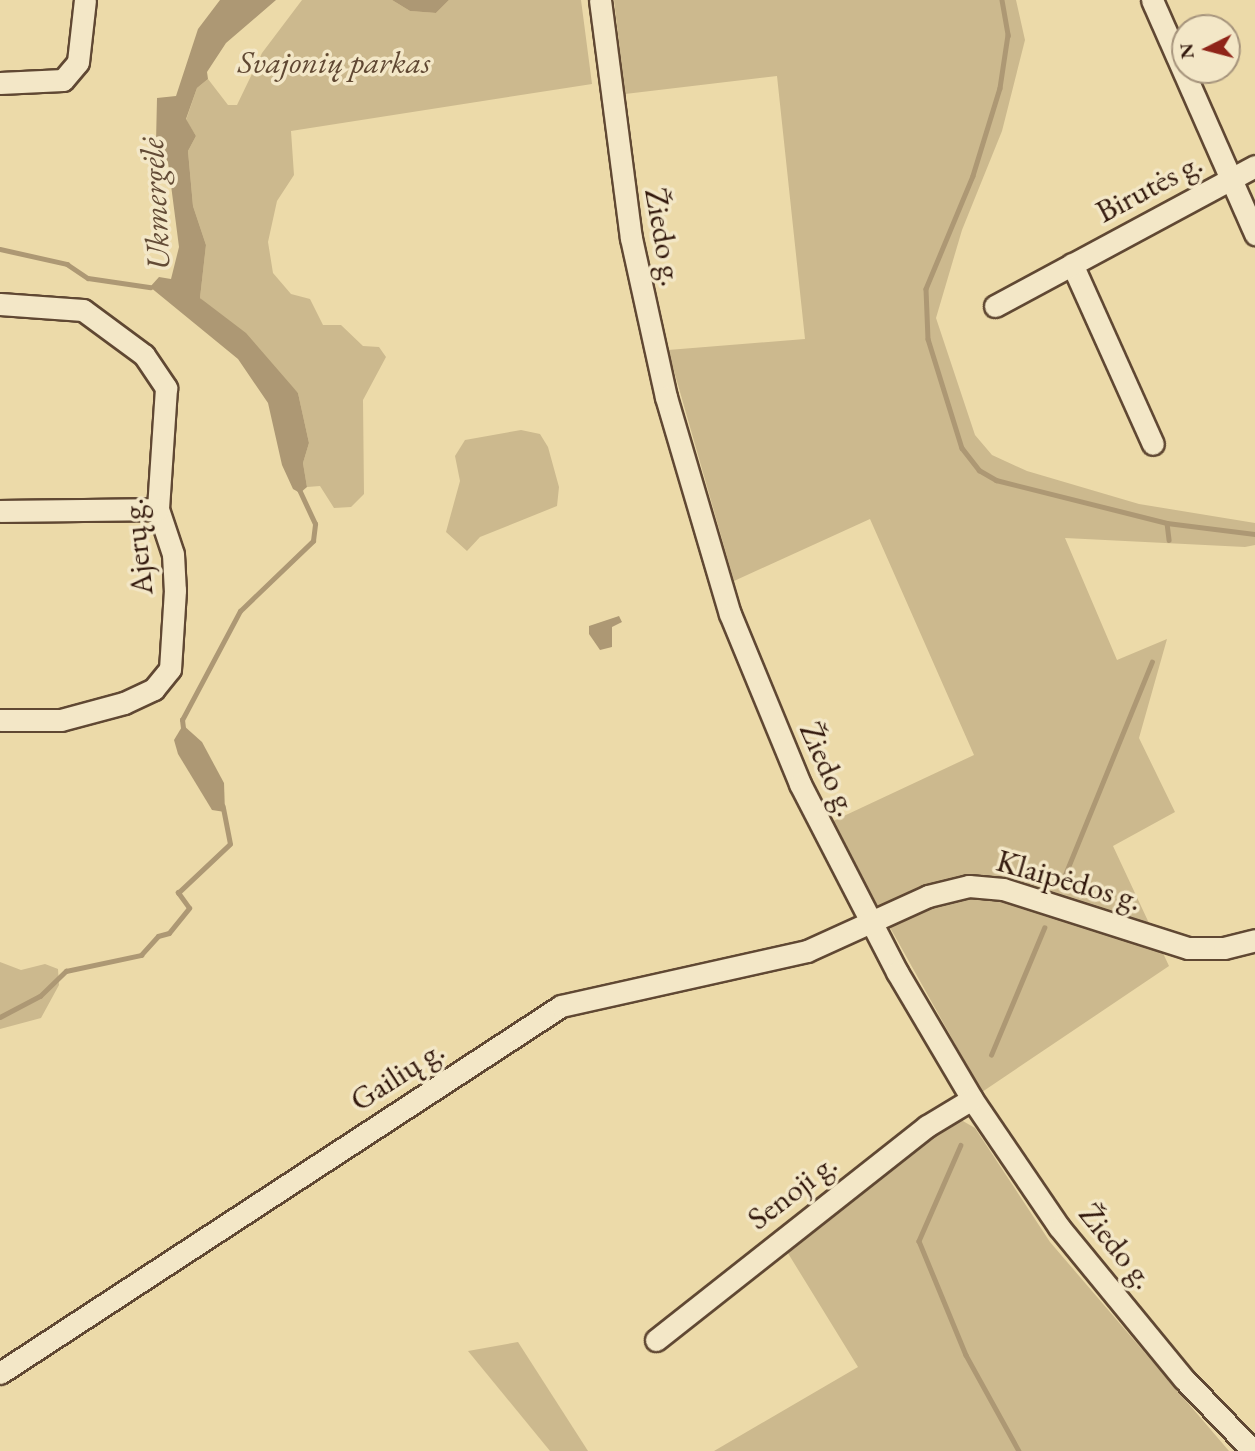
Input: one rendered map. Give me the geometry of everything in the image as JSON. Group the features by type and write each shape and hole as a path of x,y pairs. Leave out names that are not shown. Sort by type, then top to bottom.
{"street":[{"path":"0,83 63,80 78,62 85,0"},
{"name":"Žiedo g.","path":"600,0 631,238 666,397 730,614 769,713 869,923 972,1099 1059,1227 1184,1379 1252,1451"},
{"path":"1152,0 1255,234"},
{"name":"Birutės g.","path":"995,306 1255,166"},
{"path":"1072,264 1153,444"},
{"name":"Ajerų g.","path":"0,304 83,310 144,355 166,387 158,509 173,554 175,638 170,669 154,689 124,703 61,720 0,720"},
{"path":"0,512 158,509"},
{"name":"Klaipėdos g.","path":"869,923 947,889 985,886 1188,948 1224,948 1255,940"},
{"name":"Gailių g.","path":"0,1373 540,1016 581,1000 807,951 869,923"},
{"name":"Senoji g.","path":"656,1340 927,1126 972,1099"}],"green space":[{"name":"Svajonių parkas","path":"302,0 392,0 410,11 436,13 449,0 581,0 592,84 291,131 294,175 277,201 268,242 273,273 291,294 310,299 323,325 341,325 363,346 379,347 386,357 363,400 364,494 351,507 334,508 320,486 307,487 303,463 309,443 298,393 200,298 206,245 193,206 188,151 196,136 186,120 197,88 208,79 228,105 237,105 262,53"},
{"path":"614,0 1016,0 1025,40 1002,131 962,230 936,318 975,435 992,455 1027,471 1139,504 1255,523 1255,545 1245,547 1065,538 1117,660 1167,639 1139,738 1175,812 1113,846 1169,966 982,1092 831,822 974,755 870,519 734,581 668,350 805,339 777,76 625,94"},
{"path":"521,430 540,434 548,447 559,487 557,506 480,537 467,551 446,532 460,481 455,456 465,440"},
{"path":"0,962 21,970 45,964 58,969 59,985 41,1018 0,1029"},
{"path":"956,1117 975,1128 1050,1242 1229,1451 714,1451 858,1367 786,1250 799,1230"},
{"path":"518,1342 588,1451 550,1451 468,1351"}],"shaded area":[{"path":"220,0 276,0 226,43 207,72 208,79 197,88 186,119 196,136 188,151 193,206 206,245 200,298 246,333 298,393 309,443 303,463 307,487 300,493 293,489 282,465 268,403 238,359 150,287 159,277 171,279 179,247 168,162 156,142 157,98 176,96 198,29"},
{"path":"392,0 449,0 436,13 410,11"},
{"path":"619,616 622,622 612,627 612,647 600,650 589,634 589,626"},
{"path":"183,725 202,742 224,783 225,812 212,810 178,754 174,740"}],"waterway":[{"path":"1002,0 1008,35 1000,88 973,176 926,289 928,339 962,448 979,470 996,480 1167,523 1255,534"},
{"path":"0,249 67,264 88,278 150,287"},
{"name":"Ukmergėlė","path":"183,728 182,720 240,611 313,541 315,524 299,489"},
{"path":"1167,523 1169,540"},
{"path":"1060,887 1152,662"},
{"name":"Ukmergėlė","path":"0,1017 40,996 66,971 141,955 158,936 169,933 189,908 178,893 230,844 223,807"},
{"path":"991,1055 1044,928"},
{"path":"961,1145 919,1241 966,1355 1019,1451"}]}
